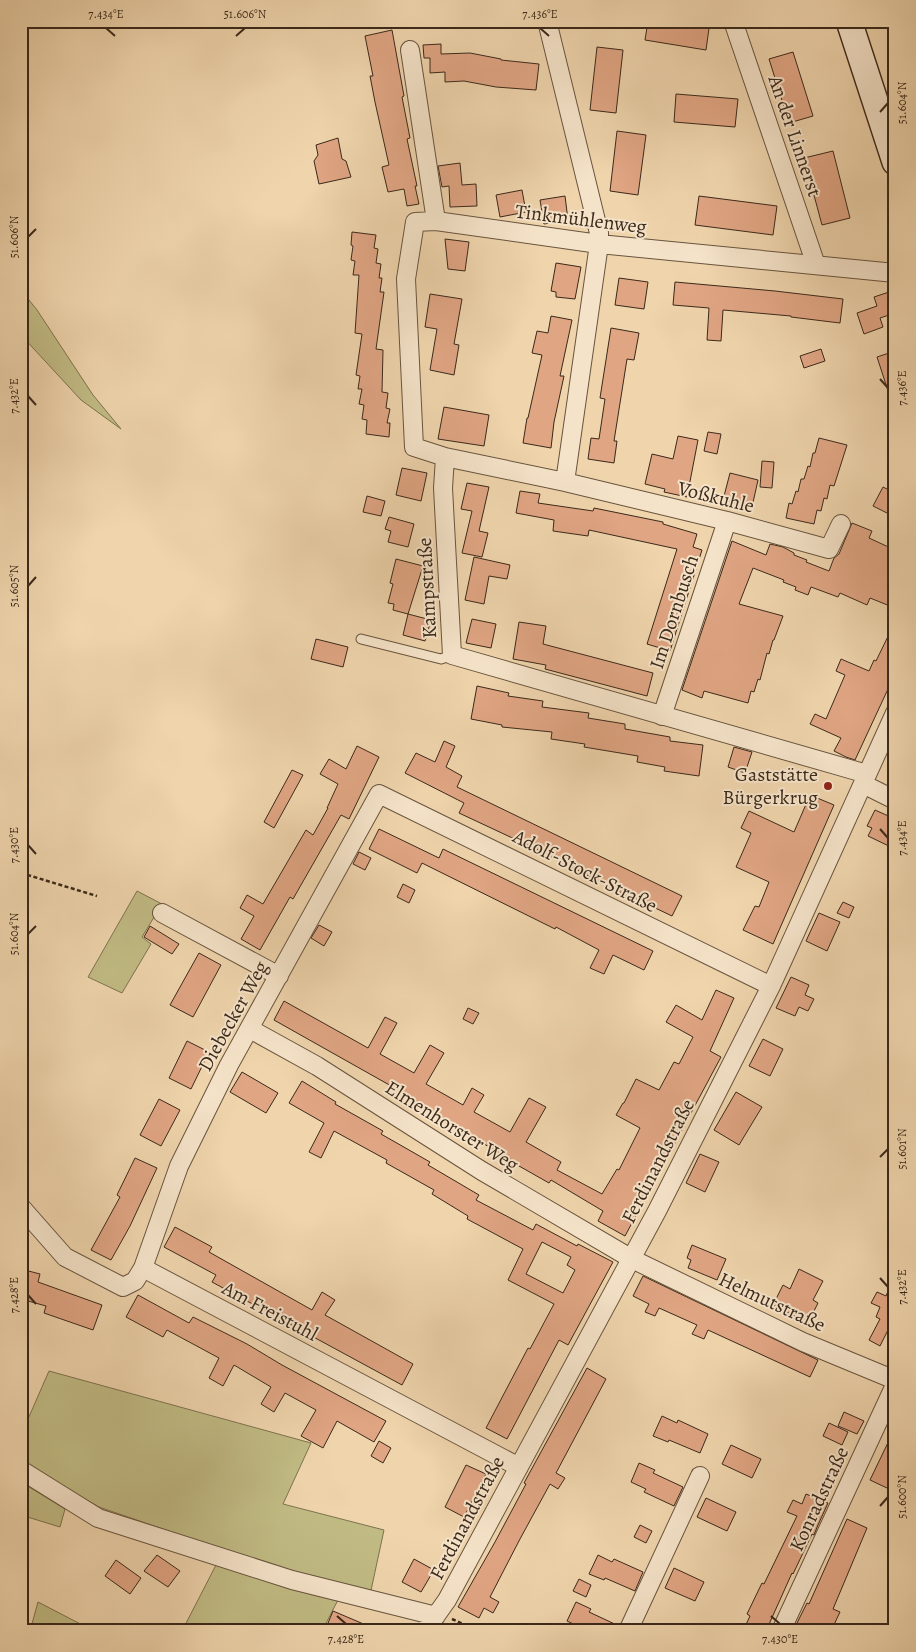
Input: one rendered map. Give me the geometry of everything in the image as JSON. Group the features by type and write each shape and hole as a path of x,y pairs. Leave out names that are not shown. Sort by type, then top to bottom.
{"main road":[{"path":"849,21 895,162"}],"street":[{"path":"547,21 599,233 565,482"},
{"name":"An der Linnerst","path":"733,21 816,264"},
{"path":"410,50 436,222 415,222 406,279 414,447 444,457"},
{"name":"Tinkmühlenweg","path":"436,222 599,244 895,273"},
{"name":"Voßkuhle","path":"444,457 565,482 829,549 841,524"},
{"name":"Kampstraße","path":"444,457 443,488 452,655 662,716 865,779 895,800"},
{"name":"Im Dornbusch","path":"662,716 726,522"},
{"name":"Ferdinandstraße","path":"425,1631 447,1600 632,1259 771,986 895,713"},
{"name":"Adolf-Stock-Straße","path":"379,794 771,986"},
{"name":"Diebecker Weg","path":"143,1268 179,1166 230,1065 379,794"},
{"path":"162,913 279,976"},
{"name":"Elmenhorster Weg","path":"250,1029 317,1066 482,1171 632,1259"},
{"path":"21,1207 65,1257 123,1287 136,1281 143,1268"},
{"name":"Helmutstraße","path":"632,1259 803,1342 895,1380"},
{"name":"Am Freistuhl","path":"143,1268 519,1467"},
{"name":"Konradstraße","path":"781,1631 895,1385"},
{"path":"21,1470 98,1518 292,1580 436,1616"},
{"path":"628,1631 700,1476"}],"lane":[{"path":"361,639 441,658 452,655"}],"path":[{"path":"21,873 97,896"},
{"path":"436,1616 454,1620 478,1631"}],"shaded area":[{"path":"21,290 37,310 93,395 121,429 81,400 21,335"},
{"path":"137,891 162,904 142,937 151,944 122,993 88,977"},
{"path":"49,1371 311,1443 283,1504 384,1530 370,1595 287,1572 99,1507 21,1462 21,1435"},
{"path":"21,1482 65,1509 60,1527 21,1515"},
{"path":"216,1565 339,1598 322,1631 182,1631"},
{"path":"38,1602 94,1631 30,1631"}],"building":[{"path":"648,21 710,21 706,50 645,40"},
{"path":"392,30 410,138 407,139 419,204 407,206 404,189 388,192 382,167 389,165 370,76 373,76 365,36"},
{"path":"441,44 441,54 470,53 501,60 539,64 536,90 496,87 464,81 445,82 445,72 430,73 430,58 424,58 423,45"},
{"path":"597,47 623,50 616,113 590,110"},
{"path":"793,52 813,116 789,123 769,59"},
{"path":"676,94 738,99 735,127 674,122"},
{"path":"617,131 646,135 638,195 610,191"},
{"path":"338,138 342,159 346,161 351,177 319,184 314,161 318,155 316,145"},
{"path":"833,151 850,218 822,225 804,158"},
{"path":"460,163 462,185 476,184 477,206 450,207 449,186 442,187 438,166"},
{"path":"522,190 526,212 500,217 496,195"},
{"path":"565,196 568,220 544,224 540,200"},
{"path":"699,196 777,206 773,235 695,225"},
{"path":"352,232 376,235 374,248 378,249 376,263 381,264 379,278 382,278 380,292 384,292 376,349 383,350 382,392 388,393 386,408 390,409 387,423 390,423 389,437 366,434 367,420 362,419 364,405 359,404 362,389 358,389 360,376 356,375 362,334 355,333 359,275 353,275 355,261 351,260"},
{"path":"445,239 469,242 465,271 448,269"},
{"path":"556,263 581,267 575,299 556,297 556,292 551,291"},
{"path":"619,278 648,282 644,309 615,305"},
{"path":"675,282 843,299 840,323 791,316 723,310 721,341 707,340 709,308 673,305"},
{"path":"895,290 895,313 880,318 883,327 864,334 857,313 877,306 874,297"},
{"path":"430,294 462,299 454,344 459,345 454,375 430,370 437,329 425,327"},
{"path":"551,316 572,320 560,376 564,376 554,422 551,448 523,443 542,355 532,353 537,331 548,333"},
{"path":"611,328 639,333 634,360 627,359 614,441 617,441 614,463 588,459 591,438 599,439 605,399 600,398"},
{"path":"821,349 825,361 804,368 800,356"},
{"path":"895,351 895,403 892,403 877,357"},
{"path":"444,407 489,415 484,446 438,439"},
{"path":"708,432 721,434 717,454 704,451"},
{"path":"678,436 698,440 687,497 664,492 665,489 645,484 652,454 673,459"},
{"path":"819,438 847,445 834,486 830,485 827,499 824,498 821,511 817,510 814,524 786,518 789,503 792,504 796,491 798,492 801,479 804,479 808,466 810,467"},
{"path":"762,461 774,462 772,488 760,487"},
{"path":"402,468 427,473 421,501 396,495"},
{"path":"730,473 758,480 752,507 723,500"},
{"path":"467,483 489,487 479,531 488,533 482,557 462,553 472,511 461,509"},
{"path":"883,487 895,493 895,517 873,506"},
{"path":"520,491 540,494 538,503 593,511 594,508 663,522 663,524 697,534 693,547 702,550 670,651 647,644 677,549 589,530 588,536 553,531 554,520 516,513"},
{"path":"367,496 385,501 381,516 363,512"},
{"path":"389,517 414,524 408,547 388,542 391,531 385,529"},
{"path":"852,523 872,531 869,538 895,550 895,608 870,598 867,605 840,593 838,597 811,587 808,595 795,590 796,587 783,582 784,580 753,568 739,604 783,616 769,654 767,653 760,680 758,679 754,692 751,691 748,703 704,691 702,698 682,690 732,541 766,555 770,544 783,547 794,553 794,555 807,560 806,562 829,571 834,558 839,554"},
{"path":"474,557 510,565 507,579 489,576 484,604 465,600"},
{"path":"396,559 423,566 408,614 393,610 394,604 388,603 393,584 390,583"},
{"path":"408,614 431,620 425,641 403,635"},
{"path":"472,619 496,624 491,648 466,643"},
{"path":"519,622 546,626 543,644 653,673 647,696 545,669 546,665 513,659"},
{"path":"895,622 895,674 855,760 834,751 841,738 810,724 815,714 826,719 845,675 836,671 841,659 869,671"},
{"path":"316,639 348,647 343,667 311,659"},
{"path":"477,686 509,693 508,696 543,701 542,707 589,713 588,718 625,724 625,729 670,737 670,741 703,745 699,776 664,771 665,767 637,762 638,756 584,747 585,744 551,739 552,732 502,727 502,725 471,719"},
{"path":"444,741 455,746 446,767 462,776 457,787 682,896 672,916 459,813 464,803 405,773 416,753 435,762"},
{"path":"357,746 379,757 349,819 341,815 293,899 290,897 260,950 241,939 254,916 240,908 247,895 263,904 306,830 313,835 328,808 338,784 320,774 329,759 346,769"},
{"path":"734,747 752,752 745,773 728,767"},
{"path":"292,770 303,775 274,828 264,822"},
{"path":"810,795 834,805 773,944 743,930 755,906 759,907 769,882 736,867 751,833 741,828 749,811 794,832"},
{"path":"875,810 895,819 895,849 868,836 872,828 867,826"},
{"path":"379,829 439,858 443,849 653,951 644,970 613,955 604,974 590,968 599,950 556,927 555,929 422,863 417,873 369,849"},
{"path":"359,852 371,858 365,870 353,864"},
{"path":"403,884 415,890 409,903 397,897"},
{"path":"843,902 854,907 849,918 837,913"},
{"path":"819,913 840,922 827,951 806,941"},
{"path":"319,925 332,932 324,946 311,938"},
{"path":"150,926 179,944 172,954 144,937"},
{"path":"199,953 221,965 193,1017 170,1005"},
{"path":"791,977 809,985 805,995 814,999 808,1011 799,1007 795,1016 776,1008"},
{"path":"716,990 734,998 710,1051 721,1057 625,1236 598,1221 603,1211 551,1180 549,1183 512,1162 512,1160 414,1104 416,1100 274,1020 284,1001 368,1048 385,1017 397,1023 380,1054 414,1073 430,1045 444,1053 426,1084 463,1105 472,1088 484,1095 474,1112 510,1132 529,1098 546,1107 526,1142 561,1162 557,1170 602,1194 617,1169 619,1170 640,1128 616,1115 636,1079 659,1090 674,1062 679,1064 693,1037 666,1022 676,1005 702,1020"},
{"path":"468,1008 479,1013 473,1024 463,1019"},
{"path":"763,1039 783,1049 770,1076 749,1066"},
{"path":"187,1041 209,1052 191,1089 169,1078"},
{"path":"242,1072 278,1093 266,1113 230,1092"},
{"path":"302,1081 336,1102 335,1104 383,1131 381,1134 430,1162 428,1165 479,1195 476,1200 533,1230 536,1224 577,1246 578,1244 613,1262 568,1345 559,1340 507,1439 486,1428 528,1348 530,1349 554,1304 508,1280 523,1249 467,1219 468,1216 432,1194 434,1190 386,1163 387,1160 334,1131 321,1158 309,1152 324,1123 289,1103","holes":["542,1242 571,1257 567,1265 575,1270 563,1293 526,1274"]},
{"path":"736,1092 762,1107 739,1145 714,1130"},
{"path":"159,1099 180,1110 161,1146 140,1135"},
{"path":"700,1154 719,1162 705,1192 686,1183"},
{"path":"135,1158 157,1168 130,1226 111,1260 91,1250 120,1197 117,1195"},
{"path":"175,1227 212,1247 209,1252 312,1310 322,1292 335,1300 325,1315 413,1364 402,1385 212,1282 216,1275 164,1247"},
{"path":"692,1245 726,1259 717,1280 688,1268 691,1260 687,1258"},
{"path":"21,1269 40,1274 38,1282 102,1305 93,1330 44,1313 46,1306 21,1299"},
{"path":"799,1269 823,1281 813,1300 818,1303 808,1323 773,1305 783,1285 790,1289"},
{"path":"895,1274 895,1325 891,1324 880,1346 869,1340 880,1319 876,1317 880,1307 871,1303 877,1292 886,1296"},
{"path":"643,1276 818,1360 810,1377 708,1330 704,1339 692,1334 697,1325 659,1308 655,1316 645,1312 649,1304 633,1296"},
{"path":"138,1295 189,1323 193,1317 247,1344 386,1421 374,1442 337,1421 323,1448 301,1436 316,1410 285,1393 274,1412 261,1404 271,1387 234,1365 223,1386 209,1378 219,1358 167,1330 163,1337 126,1317"},
{"path":"587,1368 606,1379 556,1473 565,1478 558,1489 550,1484 490,1597 499,1602 493,1613 484,1608 479,1618 458,1607 495,1542 526,1484 524,1483"},
{"path":"844,1412 864,1421 857,1434 838,1426"},
{"path":"662,1416 677,1423 678,1420 708,1434 700,1453 669,1440 668,1442 653,1436"},
{"path":"829,1423 848,1432 842,1445 823,1436"},
{"path":"895,1428 895,1472 887,1488 870,1480"},
{"path":"379,1441 391,1448 383,1463 371,1456"},
{"path":"731,1445 761,1459 752,1478 722,1464"},
{"path":"639,1463 655,1470 653,1473 683,1487 674,1506 644,1492 646,1489 631,1482"},
{"path":"466,1465 486,1474 464,1517 445,1507"},
{"path":"806,1494 828,1503 814,1535 812,1534 792,1573 766,1631 743,1631 750,1616 747,1614 762,1583 764,1584 797,1516 787,1512 793,1500 802,1504"},
{"path":"706,1498 736,1512 727,1531 697,1517"},
{"path":"847,1519 867,1528 833,1609 840,1612 831,1631 793,1631 807,1603 809,1604"},
{"path":"640,1525 652,1531 646,1543 634,1537"},
{"path":"157,1555 180,1571 168,1587 144,1571"},
{"path":"598,1555 612,1562 614,1559 643,1572 635,1591 605,1578 604,1580 589,1574"},
{"path":"414,1559 434,1570 421,1592 402,1582"},
{"path":"116,1560 141,1578 130,1594 105,1576"},
{"path":"674,1568 704,1582 695,1601 665,1588"},
{"path":"579,1579 591,1585 586,1597 573,1591"},
{"path":"576,1602 591,1609 589,1612 619,1626 618,1631 581,1631 582,1628 567,1621"},
{"path":"333,1611 380,1631 347,1631 328,1623"}],"place":[{"name":"Gaststätte Bürgerkrug","path":"828,786"}]}
